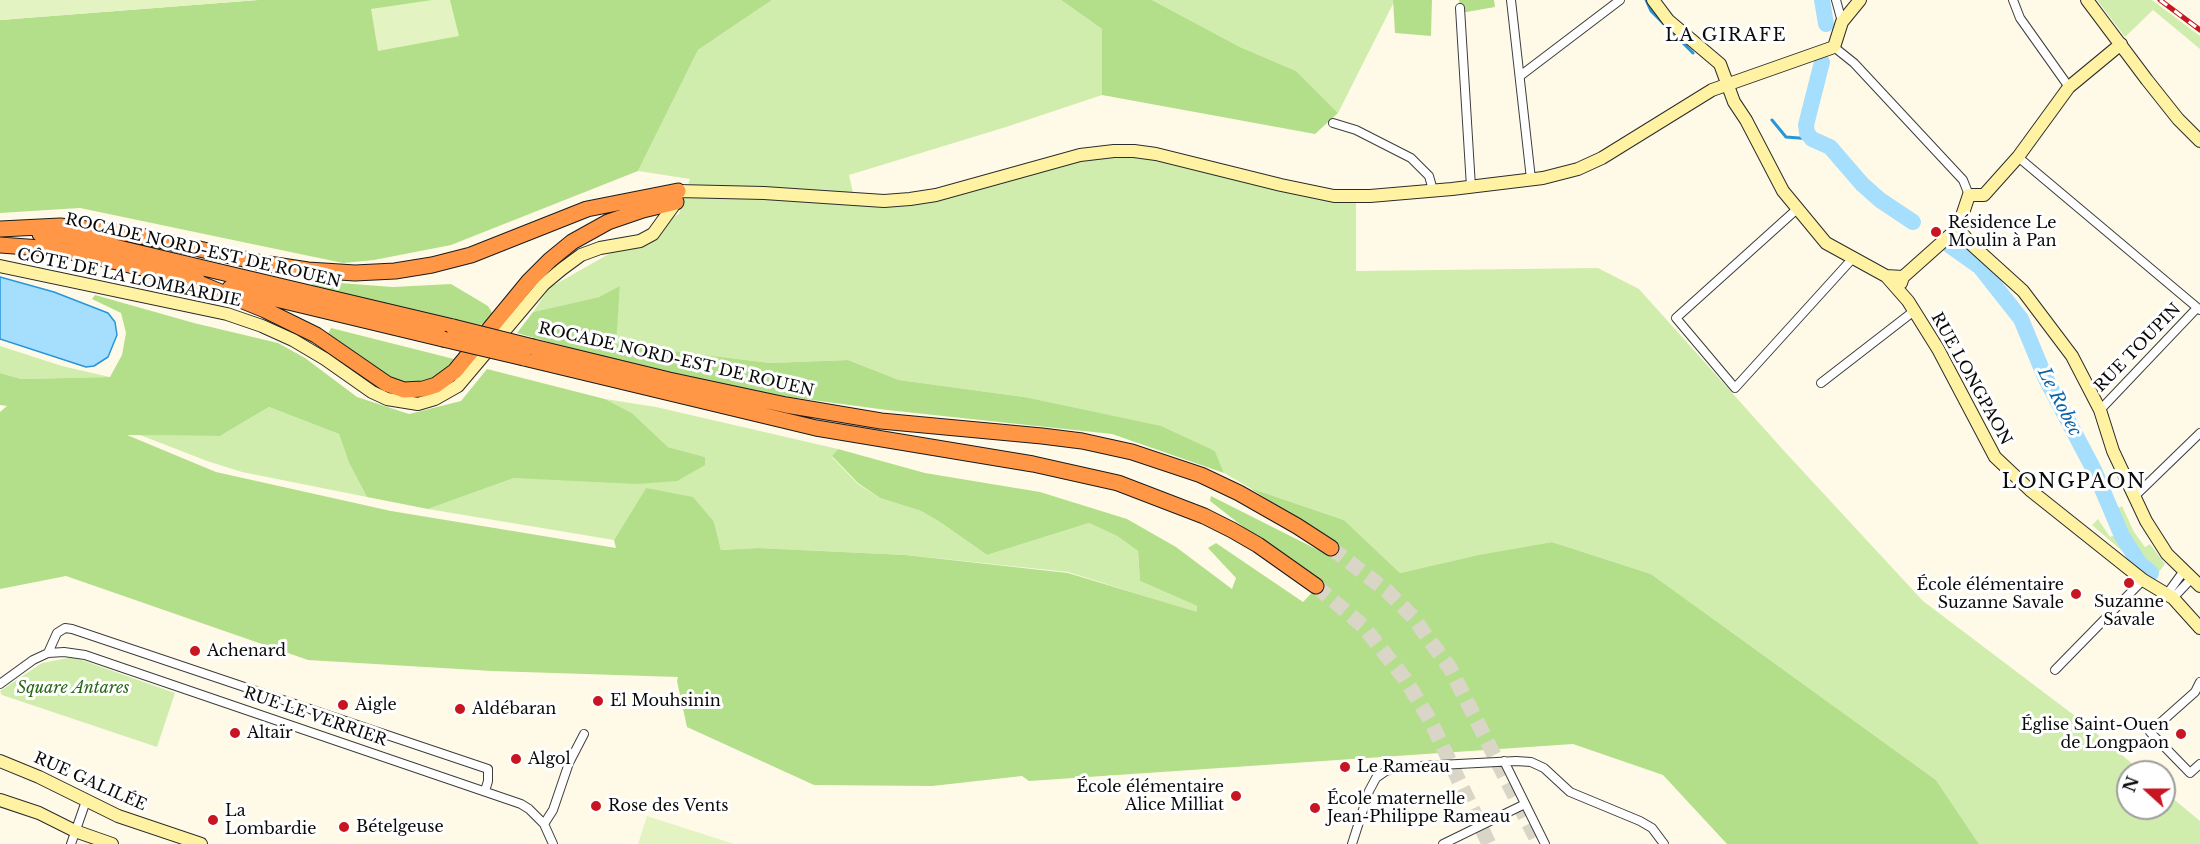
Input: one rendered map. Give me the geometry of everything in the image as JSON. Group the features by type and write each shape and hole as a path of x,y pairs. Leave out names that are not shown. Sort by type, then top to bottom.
{"highway":[{"path":"0,230 60,226 132,234 262,263 308,270 355,273 395,272 471,255 587,209 677,196"},
{"path":"189,279 305,329 328,342 387,384 404,390 423,389 436,385 455,371 529,280 572,242 608,222 677,196"},
{"name":"ROCADE NORD-EST DE ROUEN","path":"0,230 106,245 816,428 1043,466 1118,483 1193,511 1233,530 1316,586"},
{"name":"ROCADE NORD-EST DE ROUEN","path":"0,245 72,252 448,333"},
{"name":"ROCADE NORD-EST DE ROUEN","path":"528,352 786,405 880,421 1042,435 1132,452 1183,468 1239,493 1269,508 1331,548"}],"main road":[{"path":"1653,0 1668,20 1720,64 1727,86 1783,191 1826,243 1886,276 1903,277"},
{"path":"677,196 726,193 910,200 936,195 1080,155 1114,151 1155,154 1334,196 1370,196 1531,179 1567,173 1589,165 1712,90 1834,47 1842,22 1860,0"},
{"path":"2087,0 2171,111 2200,141"},
{"path":"1897,290 1903,277 1958,228 1969,195 1984,195 2018,157 2069,87 2121,44"},
{"name":"CÔTE DE LA LOMBARDIE","path":"0,266 227,314 293,340 372,392 387,399 418,404 435,399 458,386 544,285 562,268 581,255 600,248 648,238 662,224 677,196"},
{"path":"1958,228 1970,243 2023,291 2072,356 2100,410 2113,451 2134,497 2166,554 2191,579"},
{"name":"RUE LONGPAON","path":"1886,276 1914,311 1938,349 1995,458 2030,490 2143,580 2170,596 2200,628"},
{"name":"RUE GALILÉE","path":"0,761 31,773 118,816 201,844"},
{"path":"0,800 39,813 75,831 112,844"}],"street":[{"path":"1511,0 1531,179"},
{"path":"1520,76 1620,0"},
{"path":"1836,0 1842,22"},
{"path":"2013,0 2020,18 2069,87"},
{"path":"1460,8 1471,187"},
{"path":"1834,47 1854,63 1964,180 1969,195"},
{"path":"1333,123 1356,130 1411,158 1429,176 1433,190"},
{"path":"2018,157 2199,309"},
{"path":"1797,208 1676,318 1735,388 1853,258"},
{"name":"RUE TOUPIN","path":"2100,410 2199,309"},
{"path":"1821,383 1914,311"},
{"path":"2134,497 2200,433"},
{"path":"2170,596 2191,579"},
{"path":"2055,670 2143,580"},
{"path":"0,684 33,660 48,653 57,633 65,628 72,628 488,769 485,791"},
{"name":"RUE LE VERRIER","path":"48,653 64,652 85,655 521,804 530,809 544,824 553,844"},
{"path":"2200,682 2195,692 2150,732 2190,773 2200,764"},
{"path":"544,824 553,810 569,763 585,734"},
{"path":"1504,761 1545,844"},
{"path":"1352,844 1369,791 1376,778 1386,771 1401,767 1504,761 1531,762 1544,768 1570,792 1653,828 1665,844"},
{"path":"71,844 86,801"},
{"path":"1443,844 1525,804"}],"green space":[{"path":"0,0 258,0 0,20"},
{"path":"258,0 772,0 698,50 638,171 451,245 374,260 343,263 80,208 0,213 0,20"},
{"path":"432,0 450,0 459,36 378,51 371,9"},
{"path":"772,0 1061,0 1102,29 1102,95 849,175 854,197 919,196 1099,149 1356,195 1356,271 1598,268 1639,289 1923,601 2083,722 2128,760 2116,760 2116,820 2176,820 2176,801 2200,821 2200,844 1979,844 1936,780 1651,574 1552,542 1478,555 1400,573 1344,520 1250,488 1224,473 1215,451 1024,397 899,380 848,360 770,363 615,344 620,287 599,297 533,312 549,288 679,214 690,179 638,171 698,50"},
{"path":"1061,0 1152,0 1240,47 1296,71 1338,113 1315,134 1102,95 1102,29"},
{"path":"1152,0 1393,0 1393,4 1338,113 1296,71 1240,47"},
{"path":"1393,0 1432,0 1431,36 1395,33"},
{"path":"1459,0 1494,0 1495,7 1461,13"},
{"path":"2097,0 2152,0 2200,36 2200,49 2153,10 2125,37"},
{"path":"313,281 393,287 451,284 488,306 493,314 487,321 475,328 312,287"},
{"path":"620,286 616,344 770,363 848,360 899,380 1024,397 1161,426 1215,451 1224,473 1112,434 887,410 782,396 604,358 517,333 533,312 599,297"},
{"path":"95,295 194,323 278,343 305,358 357,397 409,414 461,401 487,369 605,399 632,413 668,447 705,457 705,465 677,481 637,484 514,478 428,509 367,497 349,463 339,434 269,407 220,436 127,435 216,472 391,511 616,548 614,540 646,488 693,497 714,522 721,550 758,548 906,555 1068,573 1197,612 1197,606 1140,581 1138,551 1117,536 1089,523 987,555 921,511 880,498 858,483 832,456 838,449 925,473 1040,492 1127,519 1176,547 1232,589 1236,578 1208,548 1216,543 1303,602 1322,582 1259,539 1210,501 1211,496 1328,555 1334,543 1250,488 1344,520 1400,573 1478,555 1552,542 1651,574 1936,780 1979,844 1727,844 1663,775 1573,744 1029,781 1022,776 932,786 814,785 687,727 678,677 492,671 308,660 66,576 0,589 0,412 7,406 0,405 0,373 21,379 110,377 122,355 126,333 121,313 92,299"},
{"path":"331,328 454,359 430,380 417,385 399,383 327,336"},
{"path":"0,346 62,366 110,377 21,379 0,373"},
{"path":"605,399 656,407 838,449 832,457 858,484 880,498 921,511 987,555 1089,523 1117,536 1138,551 1140,581 1197,606 1198,613 1068,572 906,555 758,548 721,550 714,522 646,488 614,540 428,509 514,478 705,457 668,447 632,413"},
{"path":"269,407 339,434 349,463 367,497 242,472 140,435 220,436"},
{"path":"2122,506 2134,532 2145,547 2150,544 2165,564 2156,576 2141,563 2123,536 2112,511"},
{"path":"2098,519 2110,537 2120,533 2142,568 2092,525"},
{"name":"Square Antares","path":"76,658 175,693 157,747 2,695 0,691 42,663"},
{"path":"647,816 734,844 638,844"}],"water":[{"path":"0,277 54,292 108,313 115,322 117,335 108,357 94,366 86,367 0,339"}],"waterway":[{"path":"1646,0 1651,11 1693,53"},
{"name":"Le Robec","path":"1822,0 1826,24"},
{"name":"Le Robec","path":"1822,62 1806,125 1807,133 1812,139 1830,147 1862,184 1880,200 1913,222"},
{"path":"1772,120 1786,137 1812,139"},
{"name":"Le Robec","path":"1949,245 1980,267 2021,319 2045,377 2094,470 2122,536 2140,564 2151,573"}],"tunnel":[{"path":"1331,548 1387,591 1413,617 1450,668 1539,844"},
{"path":"1316,586 1363,626 1405,679 1430,720 1489,844"}],"railway":[{"path":"2160,0 2200,30"}],"place":[{"name":"Résidence Le Moulin à Pan","path":"1936,232"},
{"name":"Suzanne Savale","path":"2129,583"},
{"name":"École élémentaire Suzanne Savale","path":"2076,594"},
{"name":"Achenard","path":"195,651"},
{"name":"El Mouhsinin","path":"598,701"},
{"name":"Aigle","path":"343,705"},
{"name":"Aldébaran","path":"460,709"},
{"name":"Altaïr","path":"235,733"},
{"name":"Église Saint-Ouen de Longpaon","path":"2181,734"},
{"name":"Algol","path":"516,759"},
{"name":"Le Rameau","path":"1345,767"},
{"name":"École élémentaire Alice Milliat","path":"1236,796"},
{"name":"Rose des Vents","path":"596,806"},
{"name":"École maternelle Jean-Philippe Rameau","path":"1315,808"},
{"name":"La Lombardie","path":"213,820"},
{"name":"Bételgeuse","path":"344,827"}],"district":[{"name":"LA GIRAFE","path":"1726,36"},
{"name":"LONGPAON","path":"2074,482"}]}
